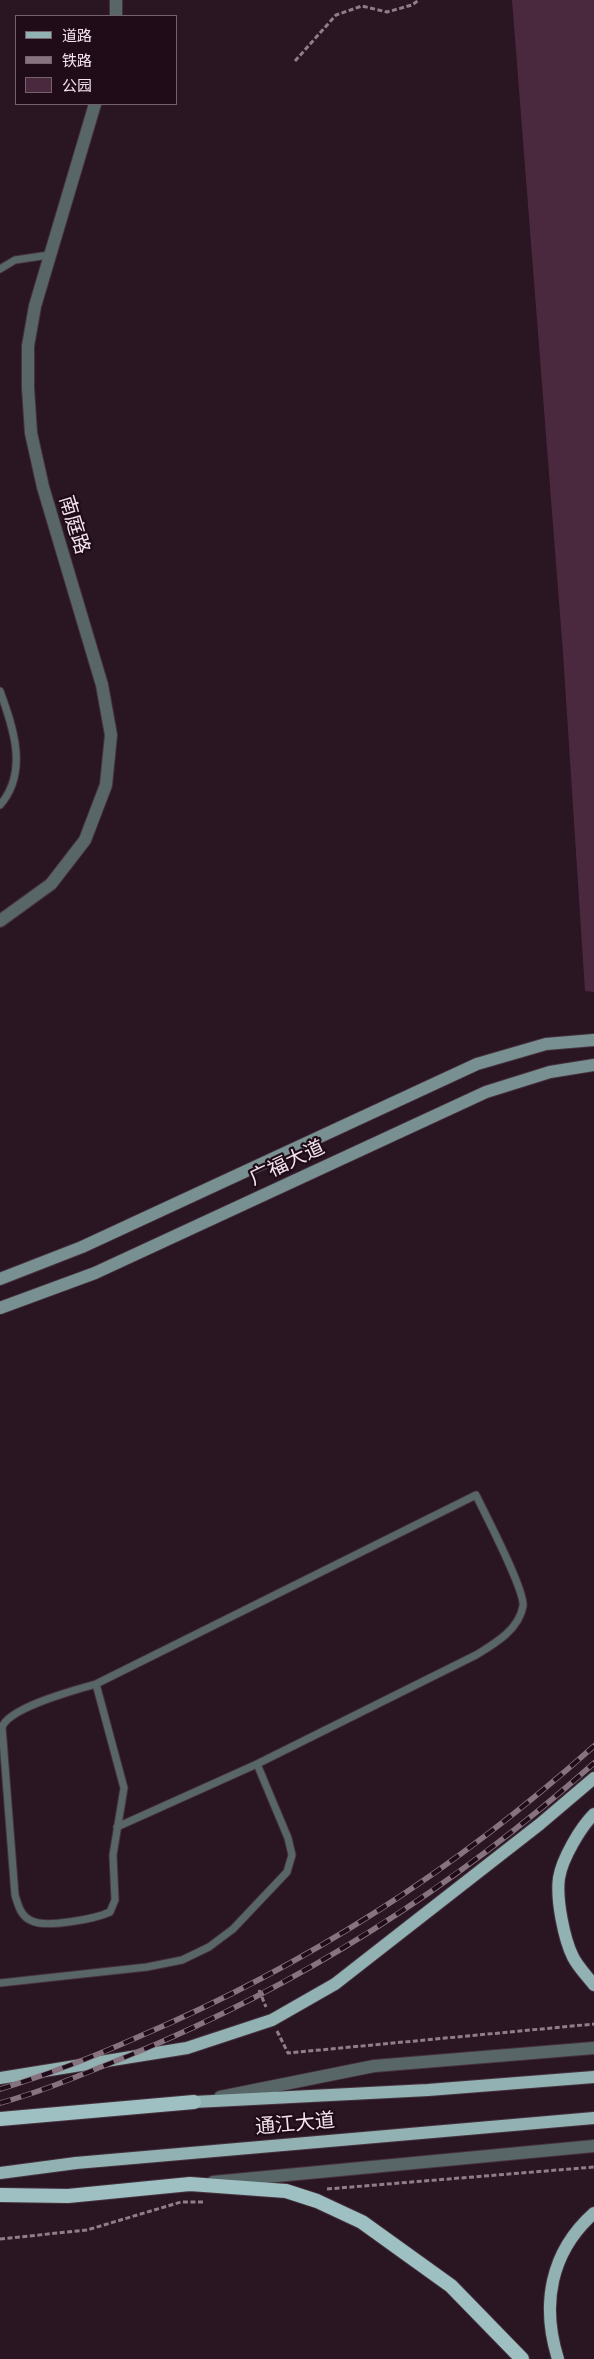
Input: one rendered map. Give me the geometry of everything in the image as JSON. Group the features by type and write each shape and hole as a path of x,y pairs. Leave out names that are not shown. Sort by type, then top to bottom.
{"highway":[{"name":"通江大道","path":"0,2119 194,2102"},
{"path":"0,2195 68,2196 190,2184 286,2191 316,2201 362,2222 451,2286 522,2359"}],"main road":[{"name":"广福大道","path":"0,1279 82,1247 476,1064 546,1044 594,1040"},
{"name":"广福大道","path":"0,1308 95,1272 486,1092 550,1072 594,1065"},
{"path":"0,2078 187,2048 272,2020 335,1984 540,1824 594,1778"},
{"path":"594,1814 586,1822 571,1848 559,1878 561,1917 574,1957 594,1985"},
{"name":"通江大道","path":"194,2102 428,2090 594,2077"},
{"name":"通江大道","path":"0,2173 96,2162 594,2118"},
{"path":"558,2359 550,2334 549,2303 554,2274 582,2223 594,2213"}],"street":[{"path":"116,0 116,15"},
{"name":"南庭路","path":"0,921 51,884 85,840 106,785 111,735 102,685 43,487 31,433 28,388 28,346 34,306 95,105"},
{"name":"通江大道","path":"194,2102 374,2066 594,2048"},
{"path":"190,2184 594,2146"}],"lane":[{"path":"0,269 15,260 49,254"},
{"path":"0,691 11,722 16,750 15,776 6,798 0,804"},
{"path":"96,1684 124,1788 117,1827 113,1856 115,1900 110,1912 100,1916 44,1924 31,1921 20,1910 15,1896 2,1727 9,1718 43,1700 96,1684 476,1495 515,1576 523,1605 516,1622 503,1639 476,1655 257,1764 117,1827"},
{"path":"0,1982 147,1967 182,1960 209,1947 233,1929 287,1872 292,1855 288,1838 257,1764"}],"path":[{"path":"295,61 336,15 362,6 387,12 412,5 419,0"},
{"path":"259,1990 288,2053 594,2024"},
{"path":"316,2201 322,2190 594,2167"},
{"path":"0,2239 87,2230 181,2202 208,2202"}],"green space":[{"path":"512,0 594,0 594,992 585,991 563,653"}],"railway":[{"path":"0,2089 104,2052 201,2009 321,1946 378,1911 488,1834 594,1746"},
{"path":"0,2103 33,2093 128,2056 253,1998 314,1965 431,1891 487,1851 594,1763"}]}
